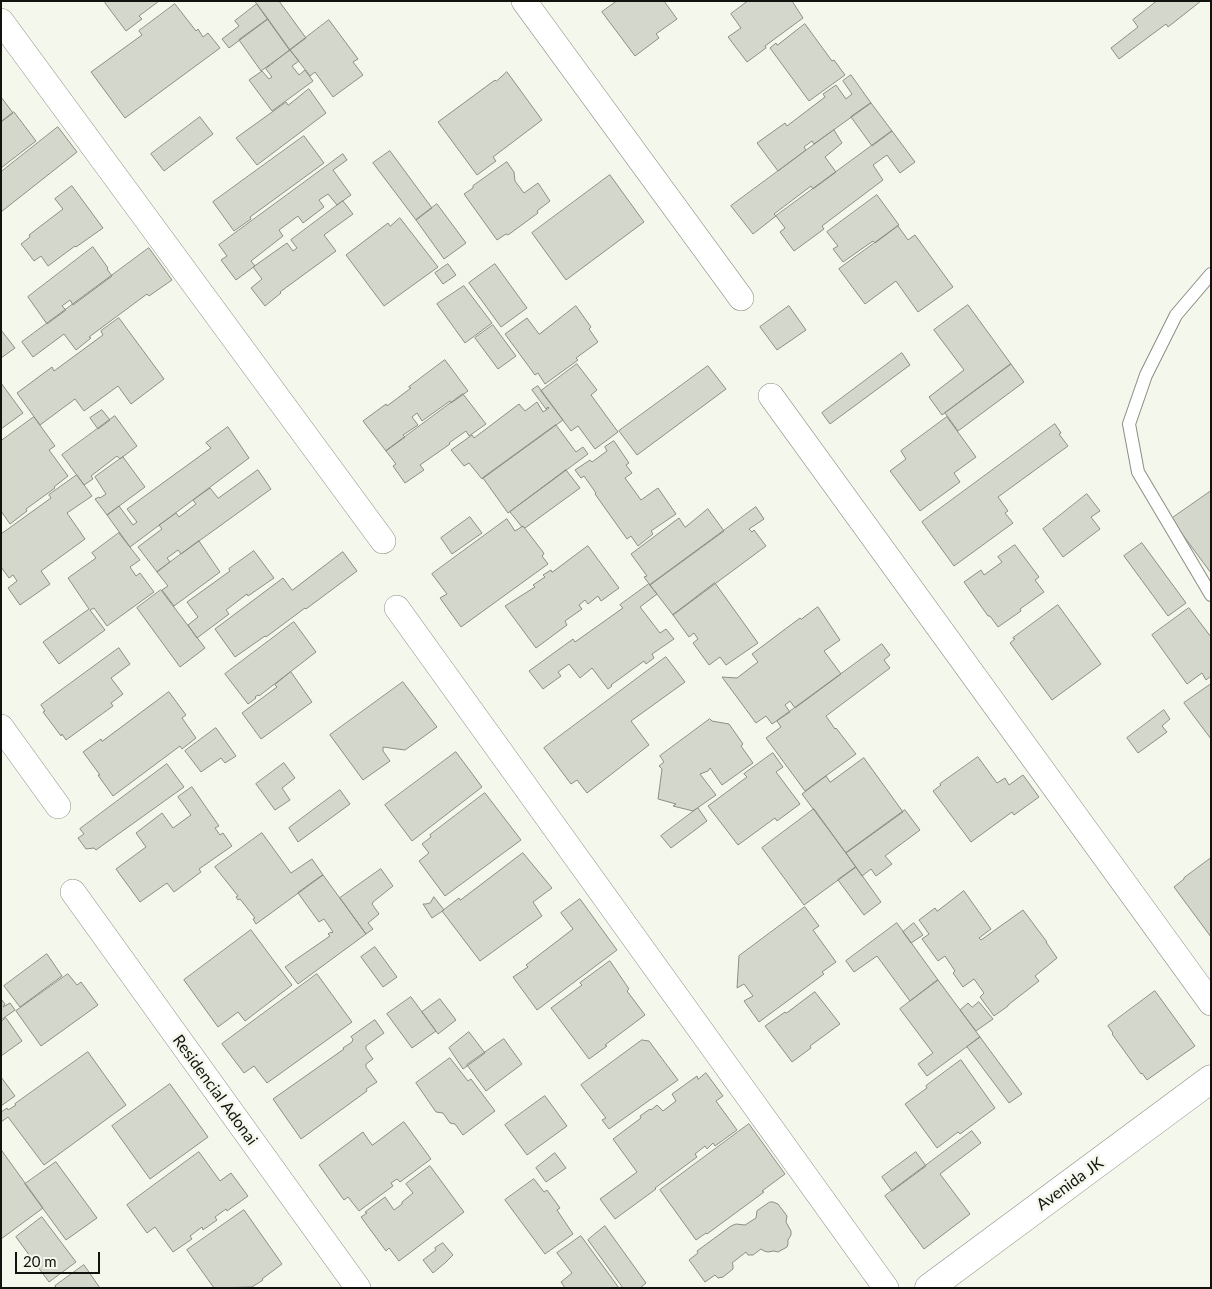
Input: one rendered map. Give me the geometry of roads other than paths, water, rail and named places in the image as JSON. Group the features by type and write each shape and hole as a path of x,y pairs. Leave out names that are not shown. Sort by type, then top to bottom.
{"street":[{"path":"524,1 741,298"},
{"path":"1,21 383,541"},
{"path":"771,396 1211,1003"},
{"path":"397,608 886,1288"},
{"path":"1,727 58,806"},
{"name":"Residencial Adonai","path":"73,892 358,1288"},
{"name":"Avenida JK","path":"929,1288 1211,1080"}],"lane":[{"path":"1211,274 1176,315 1146,375 1129,424 1138,472 1211,595"}]}
